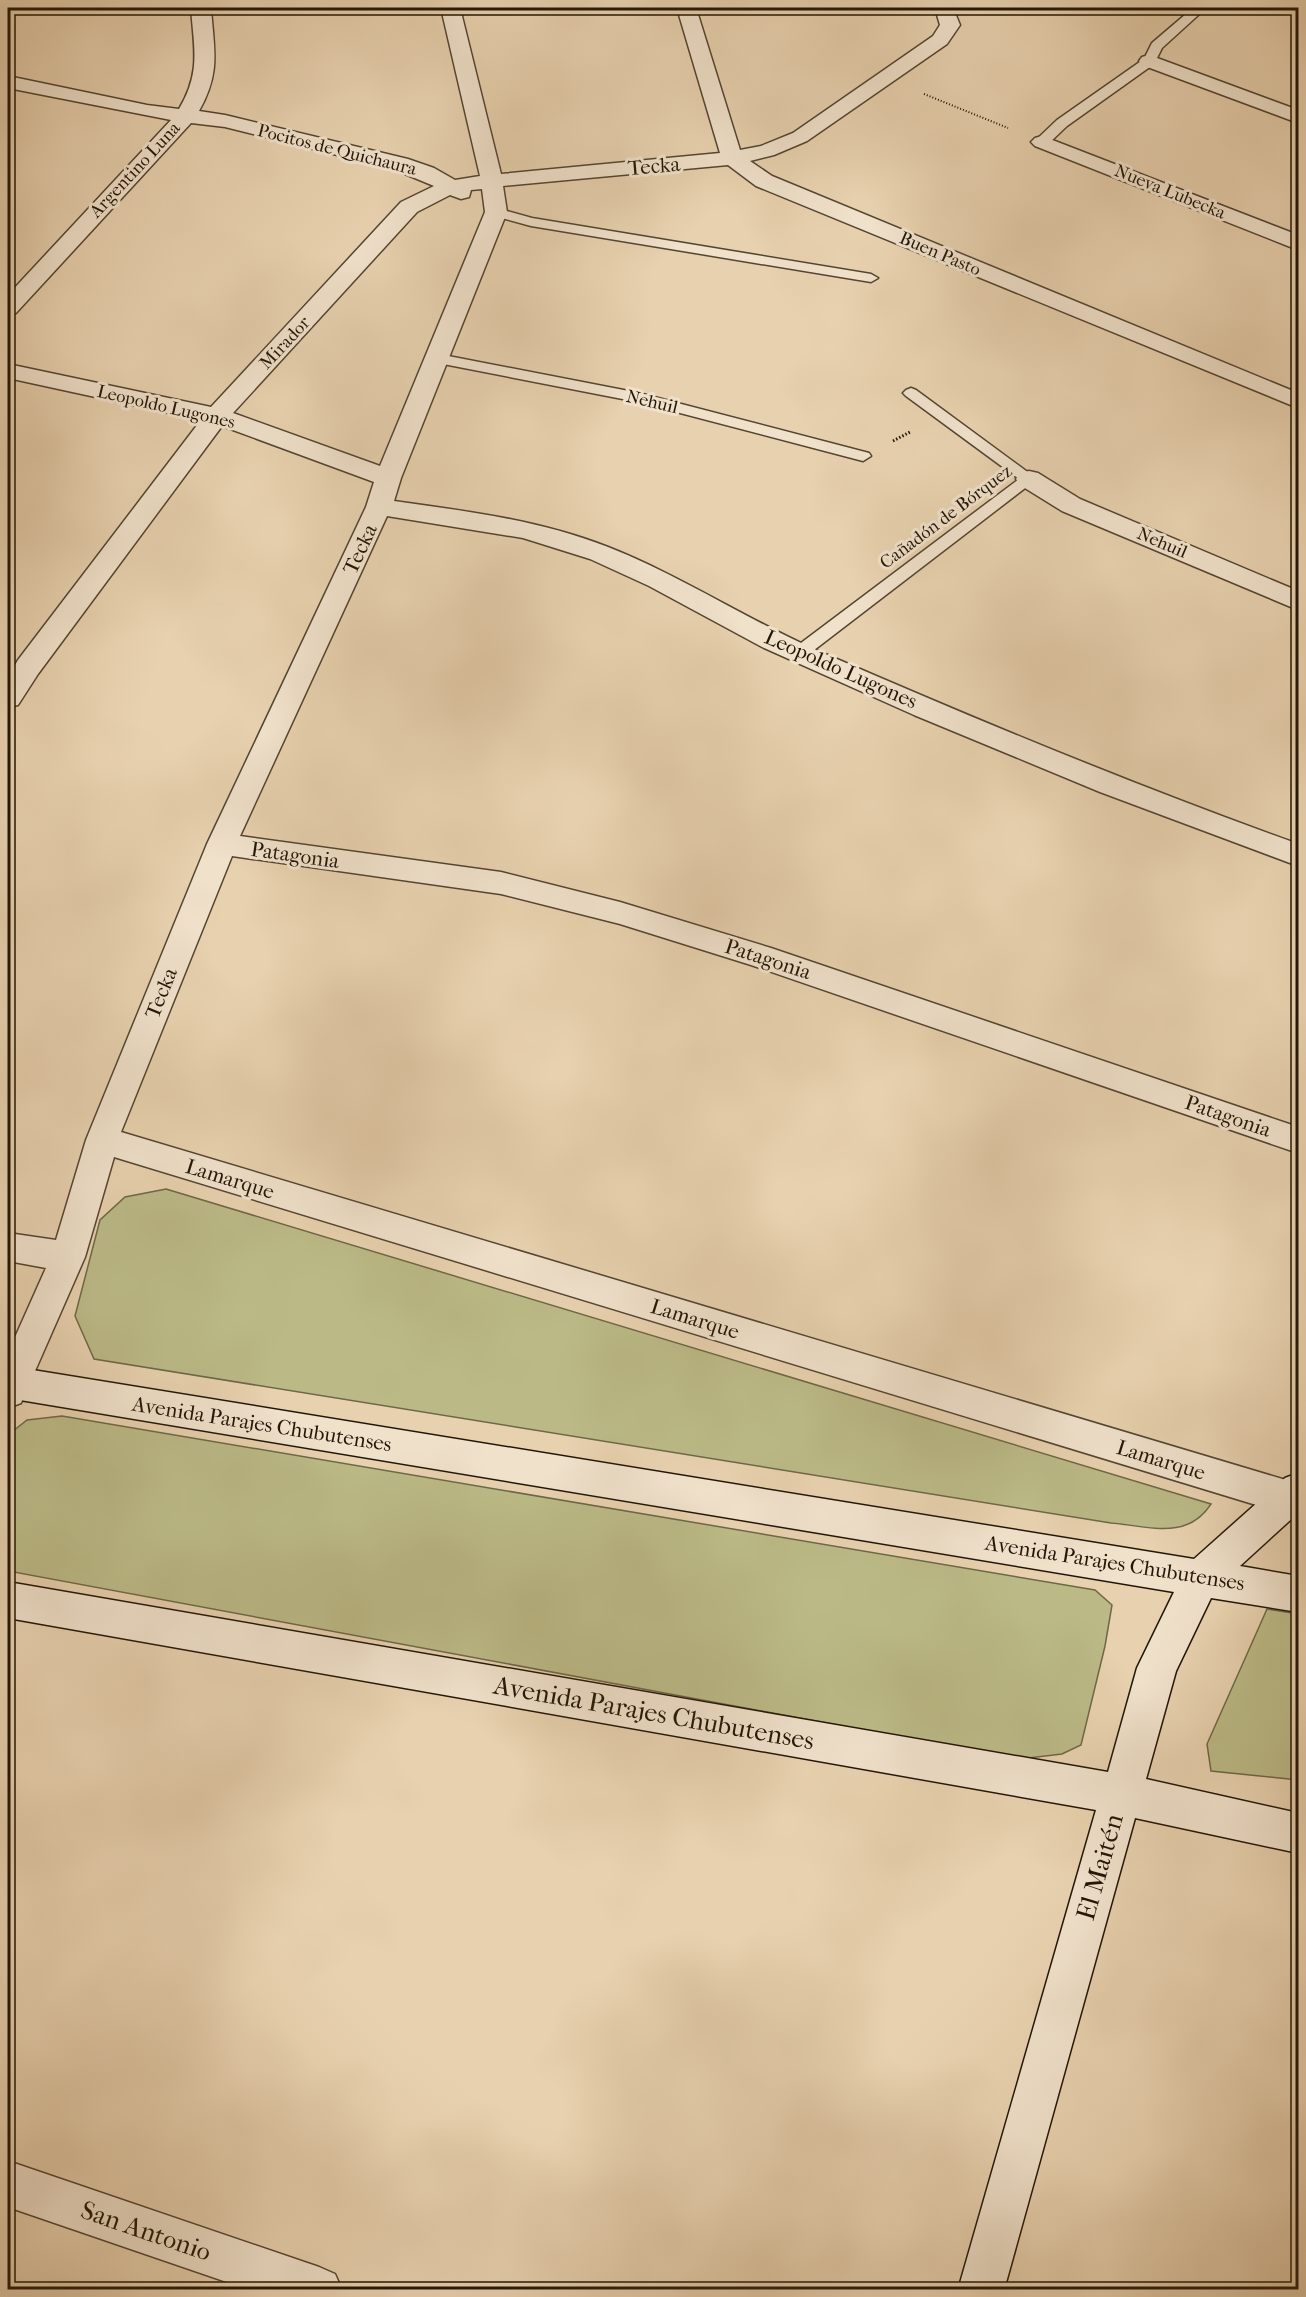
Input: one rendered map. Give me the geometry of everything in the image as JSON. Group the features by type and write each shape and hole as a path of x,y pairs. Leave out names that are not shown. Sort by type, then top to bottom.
{"street":[{"name":"Argentino Luna","path":"8,308 184,117 199,93 205,73 201,8"},
{"path":"450,8 492,181"},
{"path":"686,8 732,158"},
{"name":"Tecka","path":"9,1386 68,1257 102,1140 222,844 379,507 388,478 496,213 492,181 732,158 767,151 801,137 940,40 950,25 944,8"},
{"path":"1149,61 1299,117"},
{"name":"Pocitos de Quichaura","path":"8,82 184,117 225,122 400,164 426,173 496,213"},
{"name":"Nueva Lubecka","path":"1042,142 1299,243"},
{"name":"Buen Pasto","path":"732,158 764,181 1299,401"},
{"name":"Mirador","path":"8,698 18,665 218,416 409,207 432,192 450,186 492,181"},
{"name":"Leopoldo Lugones","path":"8,371 218,416 388,478"},
{"name":"Nehuil","path":"1029,479 1071,505 1299,601"},
{"name":"Leopoldo Lugones","path":"379,507 522,528 572,543 629,567 799,653 1109,786 1299,855"},
{"name":"Patagonia","path":"222,844 501,883 620,913 760,956 1299,1140"},
{"name":"Lamarque","path":"102,1140 1294,1494"},
{"path":"8,1247 68,1257"},
{"name":"Avenida Parajes Chubutenses","path":"9,1386 1299,1594"},
{"name":"El Maitén","path":"981,2289 1157,1668 1201,1577 1294,1494"},
{"name":"Avenida Parajes Chubutenses","path":"8,1600 1120,1794 1299,1833"},
{"name":"San Antonio","path":"8,2184 319,2289"}],"lane":[{"path":"1042,142 1062,123 1149,61 1156,46 1200,8"},
{"name":"Pocitos de Quichaura","path":"496,213 531,222 871,278"},
{"name":"Nehuil","path":"438,359 639,398 863,456"},
{"name":"Cañadón de Bórquez","path":"799,653 1029,479 911,393"}],"path":[{"path":"884,78 1042,142"},
{"path":"863,456 943,415"}],"shaded area":[{"path":"166,1189 1211,1504 1201,1516 1179,1527 1153,1528 1111,1523 94,1359 75,1316 100,1220 125,1197"},
{"path":"62,1416 1095,1590 1112,1605 1105,1646 1081,1745 1062,1754 1020,1759 8,1571 8,1435 27,1420"},
{"path":"1267,1609 1298,1614 1298,1780 1211,1771 1207,1744"}]}
